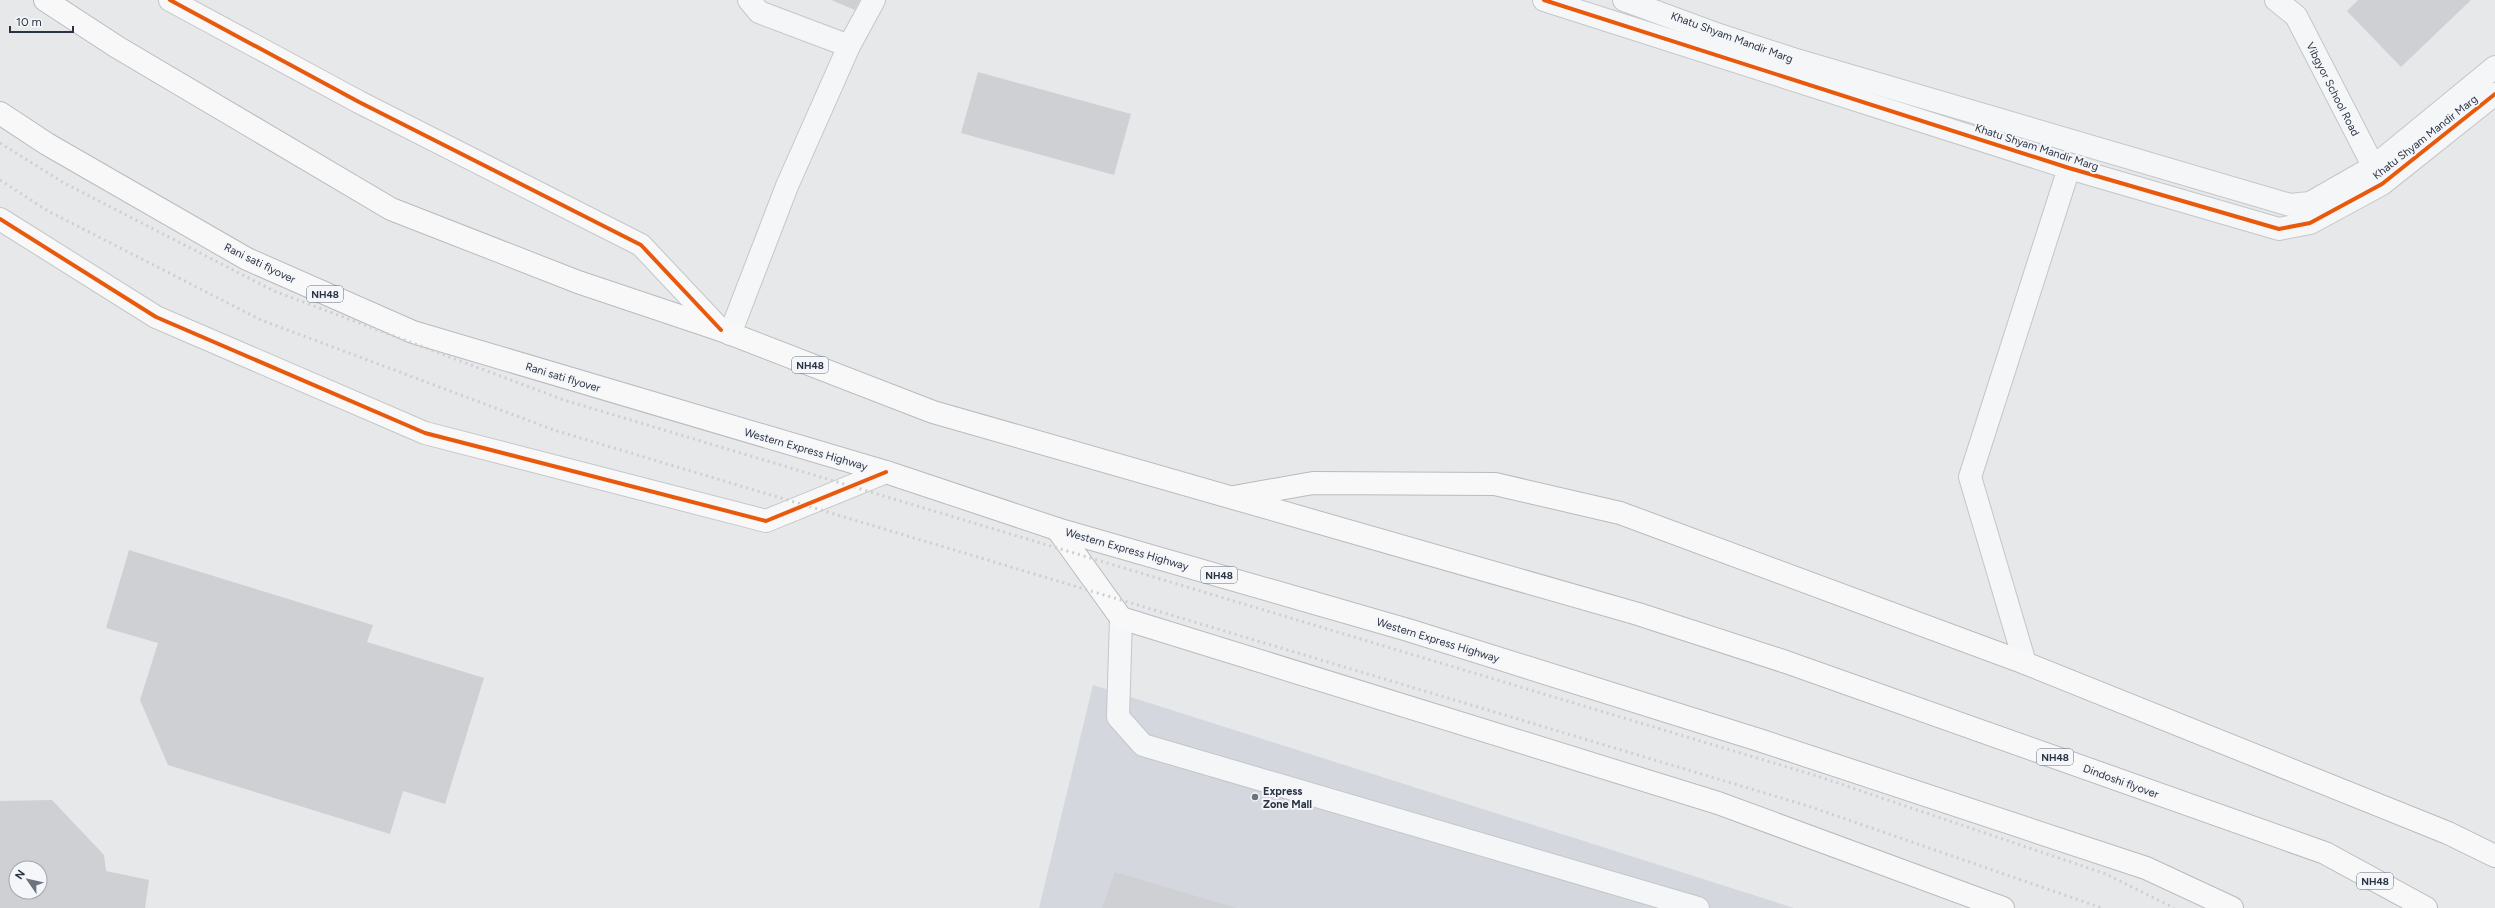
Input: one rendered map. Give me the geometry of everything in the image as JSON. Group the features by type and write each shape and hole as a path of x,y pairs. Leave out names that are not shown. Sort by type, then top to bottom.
{"main road":[{"name":"NH48","path":"45,0 117,47 391,209 578,282 686,320 726,332 933,412 1228,498"},
{"path":"170,0 359,102 642,245 726,332"},
{"name":"Rani sati flyover","path":"0,113 47,144 247,259 412,332 678,412"},
{"path":"0,219 156,317 424,433 766,521 886,472"},
{"name":"Western Express Highway","path":"678,412 886,472 1057,529 1408,630 1759,740 2146,868 2232,908"},
{"path":"1228,498 1313,483 1495,484 1620,513 2026,663 2448,833 2495,856"},
{"name":"Dindoshi flyover","path":"1228,498 1638,614 1786,662 2324,853 2426,908"},
{"path":"1057,529 1121,618 1718,803 2003,908"}],"street":[{"path":"748,0 759,12 850,46"},
{"path":"726,332 787,186 850,46 874,0"},
{"name":"Khatu Shyam Mandir Marg","path":"1544,0 1790,69 2024,127 2290,205 2310,203 2378,175 2495,67"},
{"name":"Khatu Shyam Mandir Marg","path":"1624,0 1719,35 1790,69 2069,168 2279,229 2310,223 2495,94"},
{"name":"Vibgyor School Road","path":"2276,0 2296,16 2378,175"},
{"path":"2016,149 2024,127"},
{"path":"2026,663 1970,477 2069,168"},
{"path":"1121,618 1118,717 1143,745 1698,908"}],"shaded area":[{"name":"Express Zone Mall","path":"1093,685 1794,908 1039,908"}],"building":[{"path":"831,0 860,0 855,10"},
{"path":"2358,0 2471,0 2401,67 2347,11"},
{"path":"978,72 1131,114 1114,175 961,133"},
{"path":"129,550 373,625 367,642 484,678 445,804 403,791 390,834 168,765 140,700 158,643 106,628"},
{"path":"52,800 104,855 106,871 149,880 145,908 0,908 0,801"},
{"path":"1115,872 1236,908 1102,908"}],"railway":[{"path":"0,143 64,183 274,291 564,400 1817,776 2106,874 2174,908"},
{"path":"0,180 48,211 261,320 554,430 1808,806 2102,908"}],"cycle path":[{"path":"170,0 359,102 641,245 721,330"},
{"path":"1544,0 2069,168 2279,229 2310,223 2382,184 2495,94"},
{"path":"0,219 156,317 425,433 766,521 886,472"}],"place":[{"name":"Express Zone Mall","path":"1255,797"}]}
